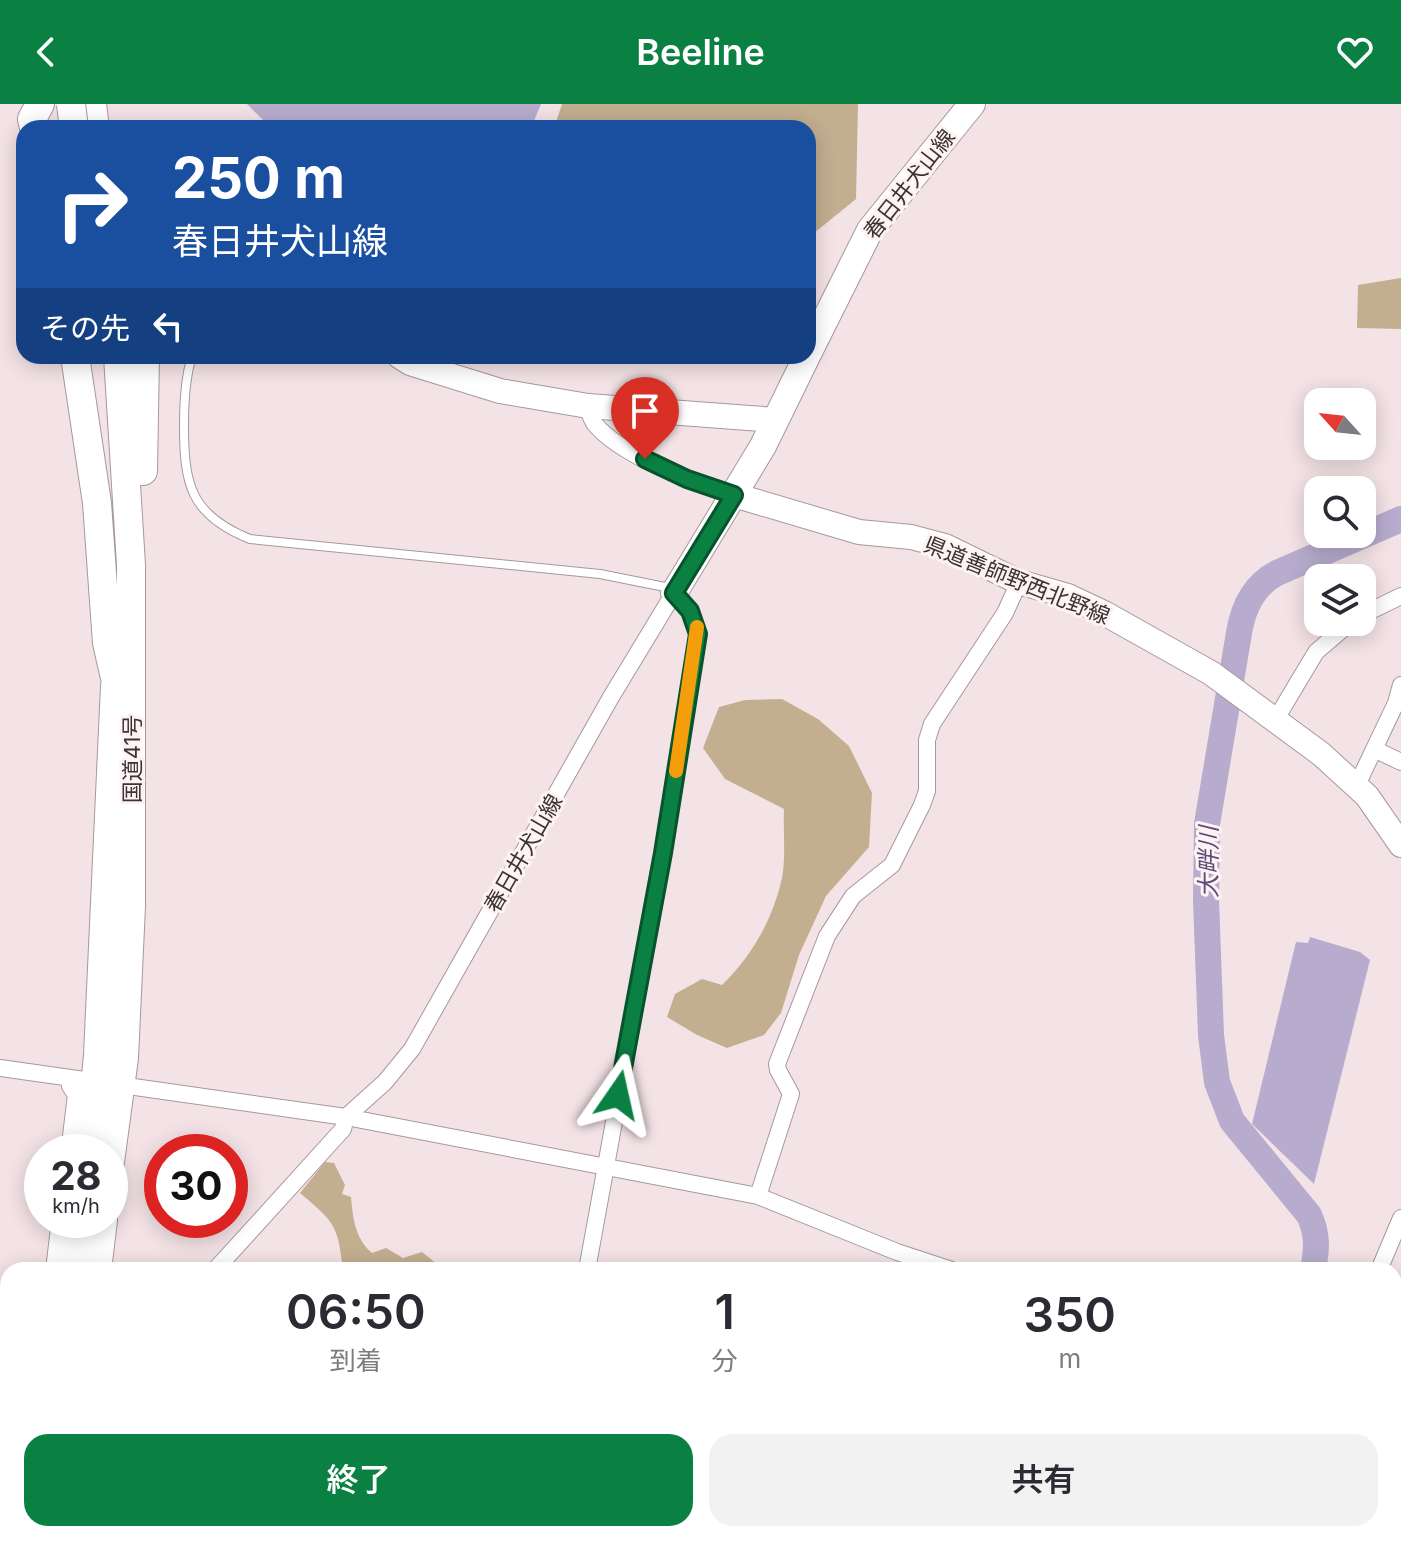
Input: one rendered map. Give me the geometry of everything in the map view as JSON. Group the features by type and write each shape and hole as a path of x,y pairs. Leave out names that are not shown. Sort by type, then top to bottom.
{"highway":[{"path":"76,364 97,503 107,643 115,678"},
{"name":"国道41号","path":"91,1134 115,678 110,504 101,364"},
{"name":"国道41号","path":"95,1082 124,1058 131,906 131,565 118,364"},
{"path":"131,906 143,840 146,693 145,364"},
{"name":"国道41号","path":"95,1082 105,1134"},
{"path":"75,1262 78,1238"},
{"path":"98,1262 101,1238"}],"main road":[{"path":"48,104 67,120"},
{"name":"春日井犬山線","path":"816,339 870,230 972,104"},
{"path":"416,364 500,391 588,406 780,412"},
{"path":"423,364 525,385 780,412"},
{"name":"春日井犬山線","path":"674,593 734,495 804,364"},
{"name":"県道善師野西北野線","path":"734,495 859,532 911,537 945,546 1019,582 1068,596 1104,613 1211,673 1276,719 1357,785 1401,844"}],"street":[{"name":"県道善師野西北野線","path":"588,406 592,421 620,444 687,479 734,495"},
{"path":"758,1196 791,1094 777,1064 827,936 853,896 892,865 927,791 927,740 932,724 1005,613 1019,582"},
{"name":"春日井犬山線","path":"222,1262 343,1129 346,1117 385,1082 412,1049 611,697 674,593"},
{"path":"588,1262 663,853 698,634 690,611 674,593"},
{"path":"1376,608 1401,596"},
{"path":"1276,719 1316,652 1335,636"},
{"path":"1357,785 1396,703 1401,685"},
{"path":"1374,749 1401,762"},
{"path":"0,1068 346,1117 758,1196 928,1262"},
{"path":"71,1134 76,1095 70,1086 95,1082"},
{"path":"1382,1262 1401,1218"},
{"path":"55,1262 58,1238"},
{"path":"893,1262 897,1252"}],"lane":[{"path":"191,364 184,400 184,464 192,492 217,523 229,530 250,539 600,574 665,587 674,593"}],"shaded area":[{"path":"247,104 541,104 534,120 263,120"},
{"path":"562,104 858,104 856,199 816,232 816,120 557,120"},
{"path":"1401,278 1401,329 1357,328 1358,285"},
{"path":"782,699 818,719 849,746 872,793 869,847 826,896 799,955 781,1013 764,1035 727,1048 667,1017 675,994 702,979 722,985 743,962 760,936 782,878 784,809 725,779 703,748 719,707 745,700"},
{"path":"1310,937 1360,952 1370,960 1314,1184 1252,1124 1296,942 1308,943"},
{"path":"325,1162 334,1163 345,1185 342,1194 351,1197 358,1234 372,1253 386,1248 403,1258 422,1252 434,1262 342,1262 332,1225 300,1193"}],"waterway":[{"name":"大畔川","path":"1314,1262 1316,1242 1309,1215 1232,1121 1217,1082 1211,1035 1206,900 1207,824 1239,633 1251,598 1262,584 1277,573 1401,519"}],"slow traffic":[{"path":"676,771 697,627"}],"route":[{"path":"618,1095 663,853 698,634 690,611 674,593 734,495 687,479 645,459"}]}
